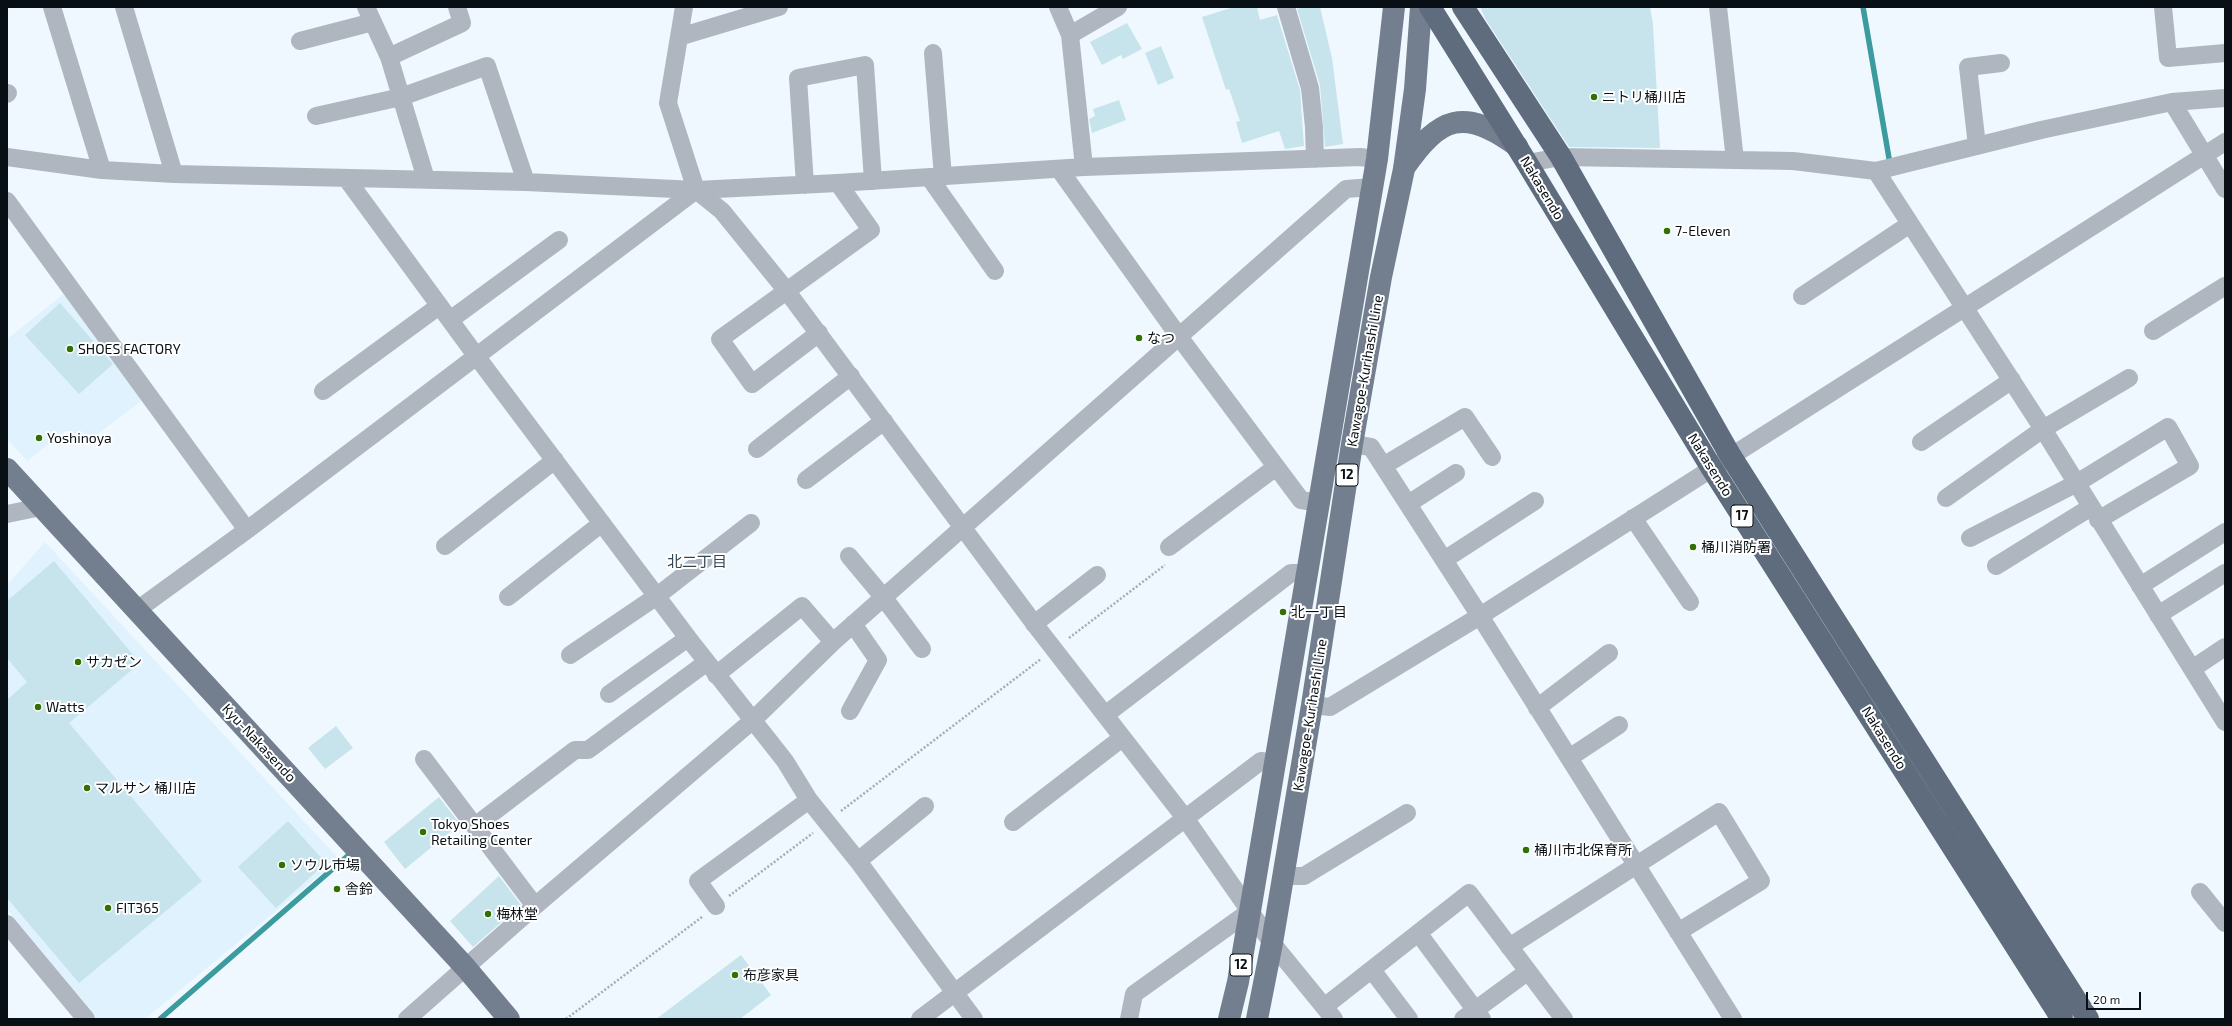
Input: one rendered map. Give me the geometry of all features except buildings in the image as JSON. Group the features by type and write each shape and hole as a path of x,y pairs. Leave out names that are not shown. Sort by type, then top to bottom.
{"highway":[{"name":"Nakasendo","path":"1430,7 1522,154 1711,467 2062,1019"},
{"name":"Nakasendo","path":"1464,7 1561,157 1730,455 2088,1019"}],"main road":[{"name":"Kawagoe-Kurihashi Line","path":"1228,1019 1238,982 1372,187 1378,159 1394,7"},
{"name":"Kawagoe-Kurihashi Line","path":"1256,1019 1272,943 1312,705 1352,444 1381,277 1404,169 1415,89 1421,7"},
{"path":"1404,169 1417,149 1431,135 1446,125 1463,121 1481,124 1497,131 1522,154"},
{"name":"Kyu-Nakasendo","path":"7,469 466,968 509,1019"}],"street":[{"path":"52,7 102,170"},
{"path":"124,7 174,174"},
{"path":"389,57 462,23 457,7"},
{"path":"684,7 668,103 696,190 722,211 786,290 1034,624 1185,818 1272,943 1329,1013 1372,970 1469,893 1508,947 1564,1019"},
{"path":"679,37 779,7"},
{"path":"1058,7 1070,35 1084,167"},
{"path":"1070,35 1118,7"},
{"path":"1286,7 1310,88 1314,127 1315,159"},
{"path":"1718,7 1735,160"},
{"path":"2163,7 2168,58 2225,53"},
{"path":"300,41 370,15 389,57 426,179"},
{"path":"933,53 936,177 995,271"},
{"path":"1977,146 1968,67 2001,63"},
{"path":"805,185 798,78 865,65 873,181"},
{"path":"316,116 401,96 487,66 526,182"},
{"path":"1522,154 1561,157 1793,161 1876,171 2042,130 2172,102 2225,98"},
{"path":"2172,102 2225,189"},
{"path":"1312,705 1330,707 1480,616 1711,467 2225,142"},
{"path":"7,157 102,170 174,174 526,182 696,190 873,181 1084,167 1360,157 1378,159"},
{"path":"1059,169 1180,338 1300,500 1319,503"},
{"path":"1876,171 2078,483 2192,669 2222,711"},
{"path":"346,178 444,313 688,638 785,761 808,800 858,861 974,1019"},
{"path":"819,333 752,384 720,339 871,230 838,183"},
{"path":"407,1019 752,721 853,624 1180,338 1346,189 1372,187"},
{"path":"137,610 246,530 696,190"},
{"path":"7,201 246,530"},
{"path":"1802,296 1910,224"},
{"path":"323,391 559,240"},
{"path":"2153,331 2225,286"},
{"path":"757,449 851,376"},
{"path":"1946,498 2043,429 2129,378"},
{"path":"1921,442 2012,380"},
{"path":"1383,466 1465,417 1492,457"},
{"path":"806,480 884,421"},
{"path":"1970,538 2078,483 2168,427 2190,466 2095,513 1996,566"},
{"path":"1352,444 1371,447 1480,616 1733,1019"},
{"path":"445,546 555,460"},
{"path":"1169,547 1276,467"},
{"path":"1408,504 1456,473"},
{"path":"1444,560 1535,501"},
{"path":"7,514 41,506"},
{"path":"1633,518 1690,602"},
{"path":"508,597 602,523"},
{"path":"570,655 657,596 751,523"},
{"path":"2140,586 2225,532"},
{"path":"849,556 884,598 922,649"},
{"path":"1105,715 1291,573 1307,573"},
{"path":"2158,615 2225,573"},
{"path":"1034,624 1098,575"},
{"path":"475,826 575,750 588,750 802,606 833,642"},
{"path":"850,711 878,660 853,624"},
{"path":"609,694 688,638"},
{"path":"2192,669 2225,647"},
{"path":"1537,708 1609,653"},
{"path":"1569,758 1619,725"},
{"path":"1013,822 1122,738"},
{"path":"424,759 536,906"},
{"path":"920,1019 1261,761 1275,763"},
{"path":"716,906 698,881 808,800"},
{"path":"858,861 925,806"},
{"path":"1508,947 1718,812 1761,881 1678,932"},
{"path":"1283,876 1304,876 1407,813"},
{"path":"2200,892 2225,923"},
{"path":"1129,1019 1134,994 1250,911"},
{"path":"7,924 86,1019"},
{"path":"1419,934 1473,1016 1527,972"},
{"path":"1372,970 1409,1019"}],"path":[{"path":"566,1019 827,822"}],"shaded area":[{"path":"65,293 144,399 90,440 84,433 75,441 67,430 27,461 7,439 7,339"},
{"path":"45,542 339,859 145,1019 97,1019 7,909 7,585"}],"waterway":[{"path":"1863,7 1890,164"},
{"path":"160,1019 351,853"}],"place":[{"name":"ニトリ桶川店","path":"1594,97"},
{"name":"7-Eleven","path":"1667,231"},
{"name":"なつ","path":"1139,338"},
{"name":"SHOES FACTORY","path":"70,349"},
{"name":"Yoshinoya","path":"39,438"},
{"name":"桶川消防署","path":"1693,547"},
{"name":"北一丁目","path":"1283,612"},
{"name":"サカゼン","path":"78,662"},
{"name":"Watts","path":"38,707"},
{"name":"マルサン 桶川店","path":"87,788"},
{"name":"Tokyo Shoes Retailing Center","path":"423,832"},
{"name":"桶川市北保育所","path":"1526,850"},
{"name":"ソウル市場","path":"282,865"},
{"name":"舎鈴","path":"337,889"},
{"name":"FIT365","path":"108,908"},
{"name":"梅林堂","path":"488,914"},
{"name":"布彦家具","path":"735,975"}],"district":[{"name":"北二丁目","path":"697,562"}]}
